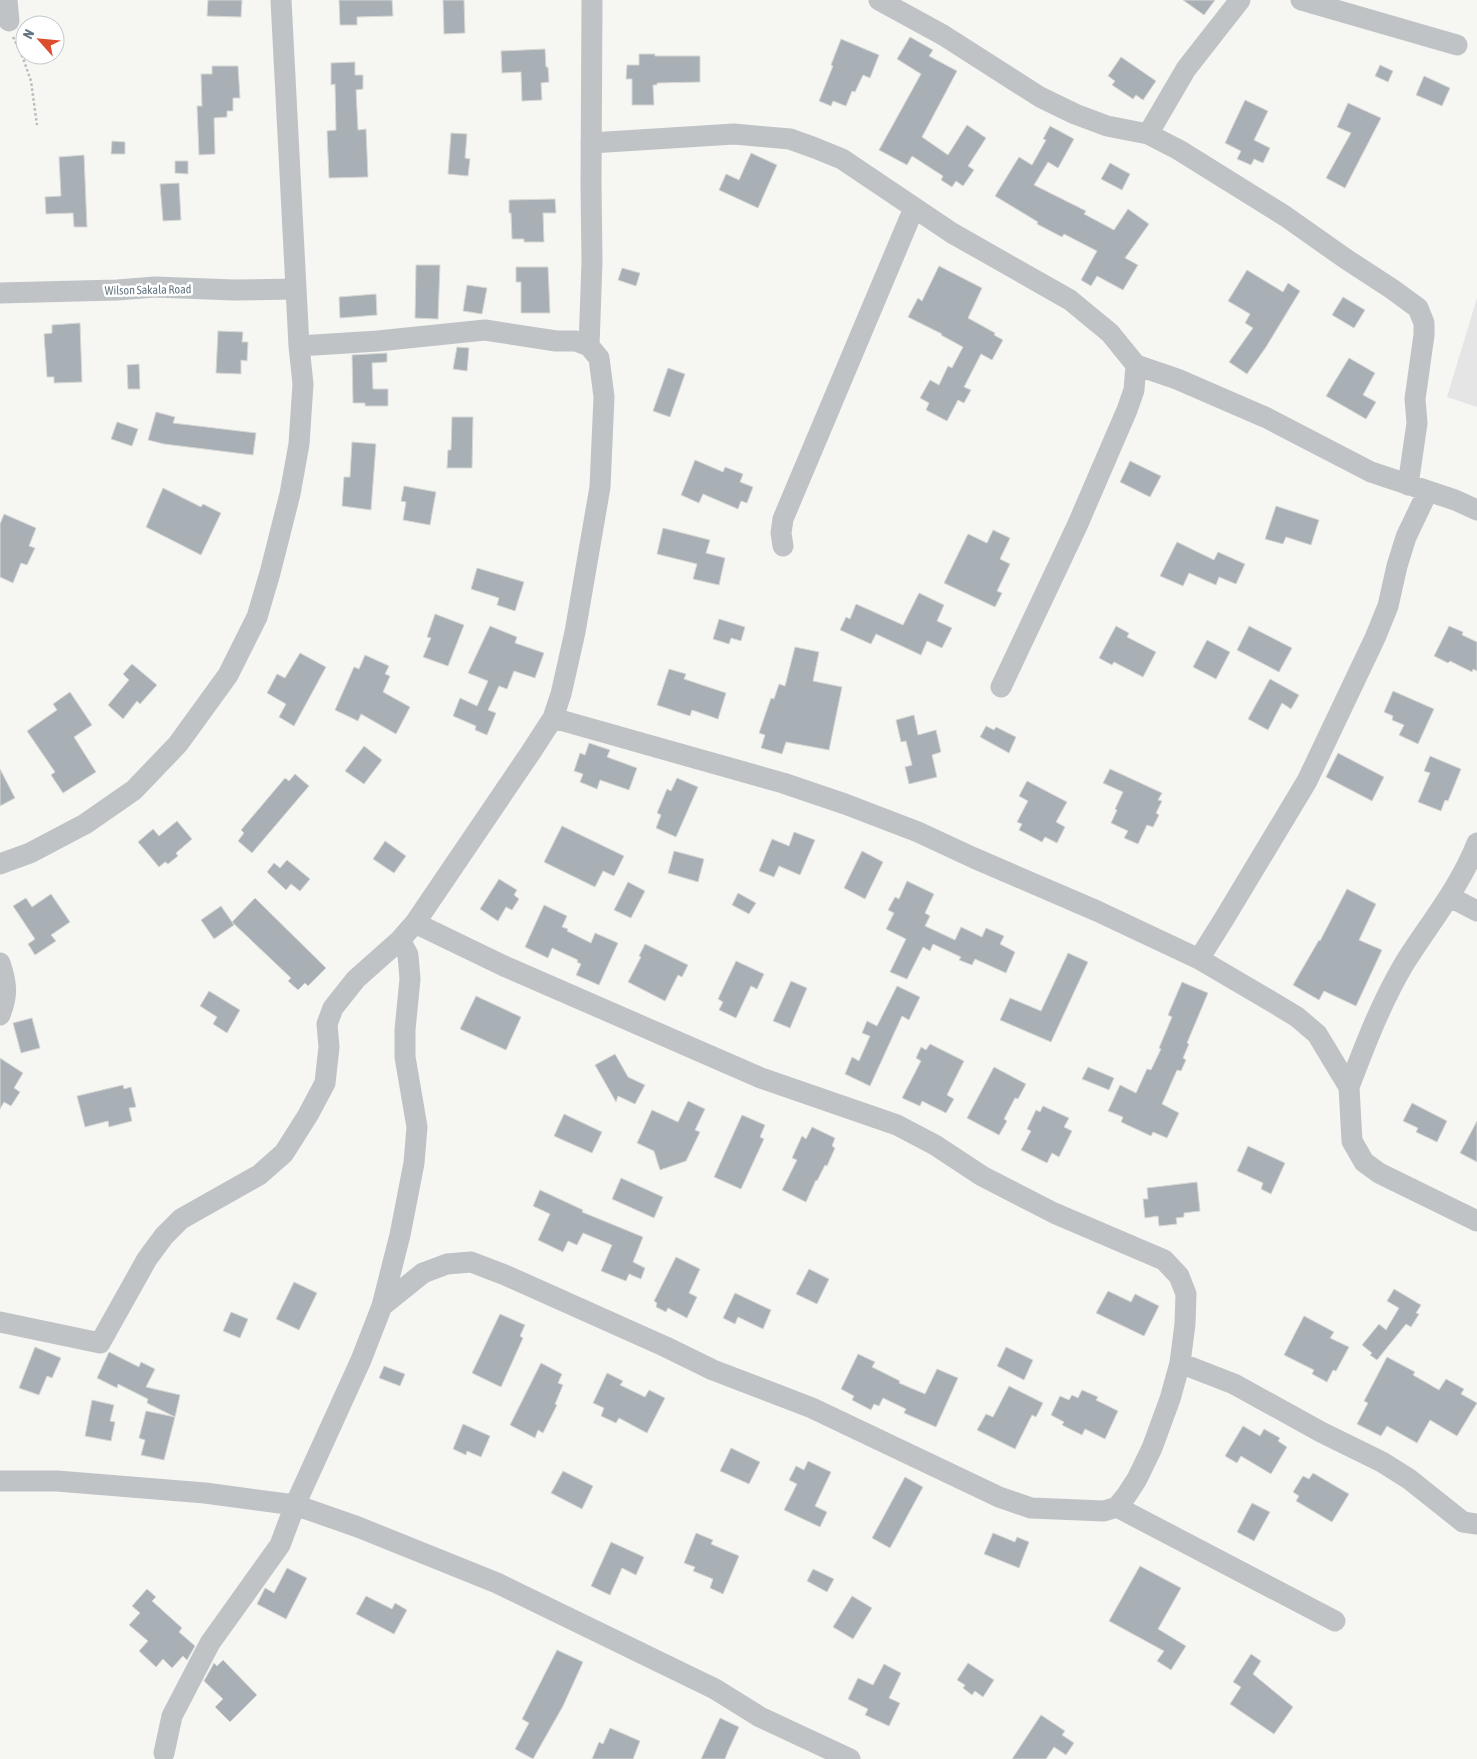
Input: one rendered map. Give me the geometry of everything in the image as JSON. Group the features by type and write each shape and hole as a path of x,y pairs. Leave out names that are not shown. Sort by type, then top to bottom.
{"street":[{"path":"7,0 9,21"},
{"path":"0,864 30,853 85,824 134,790 178,744 228,675 257,617 290,494 299,444 304,384 299,346 281,0"},
{"path":"589,346 592,262 592,0"},
{"path":"879,0 943,35 1040,97 1075,114 1107,126 1148,134 1179,150 1285,216 1392,289 1418,308 1424,323 1415,399 1418,488 1388,606 1375,638 1307,781 1198,959"},
{"path":"1148,134 1186,68 1240,0"},
{"path":"1301,0 1457,45"},
{"path":"592,144 734,134 790,139 842,159 952,232 1070,300 1110,333 1136,365 1177,379 1267,418 1371,472 1455,500 1477,510"},
{"path":"783,546 781,533 783,519 914,208"},
{"name":"Wilson Sakala Road","path":"0,293 108,291 155,287 234,290 296,289"},
{"path":"0,1322 100,1343 147,1259 164,1236 181,1219 259,1175 284,1153 308,1116 325,1083 329,1047 327,1024 333,1008 356,978 400,940 415,923 493,810 553,718 561,694 575,632 600,487 604,397 598,358 589,346 576,341 556,341 485,330 378,341 299,346"},
{"path":"1001,687 1077,526 1127,410 1134,390 1136,365"},
{"path":"553,718 782,783 854,807 918,832 1097,911 1198,959 1297,1017 1317,1034 1349,1087"},
{"path":"1477,843 1450,897 1408,959 1383,1004 1349,1087 1352,1141 1364,1162 1379,1174 1477,1221"},
{"path":"1450,897 1477,911"},
{"path":"382,1306 423,1273 447,1264 471,1262 530,1286 713,1370 812,1408 999,1497 1031,1508 1104,1511 1117,1507 1137,1479 1152,1448 1170,1399 1180,1363 1185,1324 1186,1294 1179,1276 1164,1260 1054,1214 982,1176 935,1145 897,1125 761,1078 504,966 415,923"},
{"path":"164,1753 172,1716 210,1643 280,1545 295,1505 361,1360 382,1306 400,1235 414,1163 417,1127 405,1058 405,1030 410,978 408,954 400,940"},
{"path":"0,963 7,986 0,1015"},
{"path":"1180,1363 1234,1384 1321,1432 1382,1462 1409,1479 1463,1522 1477,1524"},
{"path":"0,1481 57,1481 205,1493 295,1505 358,1527 497,1583 715,1690 760,1717 850,1759"},
{"path":"1117,1507 1335,1621"}],"path":[{"path":"9,21 14,39 31,81 37,125"}],"shaded area":[{"path":"1477,298 1477,407 1447,397"}],"building":[{"path":"208,0 242,0 241,17 207,16"},
{"path":"339,0 392,0 393,16 357,17 357,25 340,25"},
{"path":"443,0 464,0 465,33 444,34"},
{"path":"1183,0 1215,0 1204,15"},
{"path":"910,37 933,50 929,56 957,71 922,137 948,155 967,125 986,138 968,166 974,170 963,186 956,181 952,187 941,180 943,176 912,156 907,165 879,150 921,74 897,59"},
{"path":"841,39 879,55 870,78 863,75 855,92 852,91 846,106 833,101 831,106 819,101"},
{"path":"545,49 549,82 541,83 542,100 522,101 521,72 502,73 501,51"},
{"path":"639,54 700,56 700,82 657,83 657,85 653,85 654,105 632,105 632,79 626,79 627,65 639,65"},
{"path":"1121,57 1156,81 1143,100 1136,95 1133,99 1112,85 1115,81 1108,76"},
{"path":"355,62 355,75 363,75 363,89 356,90 358,130 366,129 368,177 329,178 327,131 336,130 335,84 331,85 331,63"},
{"path":"1380,65 1393,71 1388,82 1375,76"},
{"path":"212,66 238,66 240,98 233,98 233,111 227,111 227,117 214,118 215,154 199,155 197,106 202,106 201,74 212,74"},
{"path":"1424,76 1450,88 1442,106 1416,95"},
{"path":"1245,100 1268,111 1254,140 1270,148 1263,163 1254,159 1251,165 1237,159 1241,151 1225,143"},
{"path":"1348,103 1381,118 1345,188 1326,178 1351,133 1337,127"},
{"path":"1050,126 1074,139 1058,168 1048,162 1034,185 1086,211 1084,214 1114,230 1128,209 1149,224 1125,258 1138,265 1123,290 1097,276 1091,286 1081,280 1097,251 1064,234 1062,237 1037,224 1038,222 995,196 1019,157 1032,165 1046,140 1043,139"},
{"path":"451,133 467,134 465,158 470,159 468,176 448,174"},
{"path":"112,141 125,142 125,154 111,154"},
{"path":"751,153 777,165 758,208 719,190 726,174 739,180"},
{"path":"84,155 87,227 74,227 73,213 46,214 45,197 61,196 59,157"},
{"path":"175,161 188,161 188,174 175,173"},
{"path":"1110,163 1130,174 1122,190 1101,179"},
{"path":"179,183 181,220 163,221 160,184"},
{"path":"555,199 556,213 543,213 544,242 524,242 524,239 512,239 509,200"},
{"path":"416,265 440,265 438,319 415,318"},
{"path":"939,266 982,288 968,318 995,333 994,335 1003,340 992,360 981,354 964,387 971,390 964,403 958,400 947,421 926,410 929,403 920,398 930,380 939,385 948,366 952,368 963,347 908,317 918,298 922,301"},
{"path":"516,267 548,267 550,313 521,313 521,282 516,282"},
{"path":"622,268 640,273 636,286 618,280"},
{"path":"1247,270 1283,292 1288,283 1300,291 1247,374 1229,362 1253,328 1245,323 1250,314 1228,301"},
{"path":"467,285 487,288 482,314 463,311"},
{"path":"376,294 377,315 340,318 339,297"},
{"path":"1343,297 1365,310 1354,328 1332,315"},
{"path":"80,323 82,382 54,383 54,377 47,377 44,334 52,333 52,325"},
{"path":"218,331 243,332 242,342 248,342 247,361 241,360 241,374 216,373"},
{"path":"457,347 469,348 467,371 453,369"},
{"path":"387,353 387,362 372,363 373,389 388,389 388,406 365,406 365,403 353,403 352,355"},
{"path":"1349,358 1375,373 1363,395 1376,402 1366,419 1326,396"},
{"path":"139,364 140,389 128,389 127,365"},
{"path":"668,368 685,374 670,417 653,411"},
{"path":"156,412 175,417 173,423 256,433 253,455 164,444 148,440"},
{"path":"452,417 473,417 472,468 447,468 448,450 451,450"},
{"path":"117,422 138,429 132,446 111,439"},
{"path":"352,442 376,444 371,510 342,506 344,477 350,477"},
{"path":"695,460 723,472 725,467 743,474 740,482 753,487 747,503 741,501 738,509 703,494 699,503 681,495"},
{"path":"1130,461 1161,476 1150,497 1120,482"},
{"path":"404,486 436,492 430,525 403,520 406,502 401,501"},
{"path":"163,488 201,507 203,504 221,513 201,555 146,527"},
{"path":"1276,506 1319,520 1311,545 1286,537 1283,544 1265,539"},
{"path":"4,514 36,528 29,546 35,548 27,565 21,563 13,583 0,577 0,524"},
{"path":"663,528 710,540 706,553 725,558 719,585 693,579 697,564 657,554"},
{"path":"993,530 1010,538 1000,559 1010,564 997,591 1002,593 995,607 944,583 968,534 987,543"},
{"path":"1177,542 1214,560 1218,552 1245,564 1236,584 1219,577 1216,585 1189,573 1183,586 1160,576"},
{"path":"477,568 524,582 515,611 497,605 499,598 471,589"},
{"path":"919,593 944,605 937,621 952,628 942,648 927,641 921,655 876,634 871,644 840,630 846,617 850,619 856,604 903,625"},
{"path":"435,614 464,625 448,666 423,657 431,638 427,637"},
{"path":"719,619 745,627 741,641 731,638 729,644 713,639"},
{"path":"490,626 517,637 515,643 544,653 535,678 514,671 507,689 499,686 488,710 496,713 487,735 475,730 476,726 453,716 460,698 477,706 488,681 468,673"},
{"path":"1116,626 1129,633 1127,637 1156,652 1143,677 1114,662 1112,665 1099,658"},
{"path":"1249,626 1292,648 1279,672 1237,650"},
{"path":"1449,626 1463,632 1462,635 1477,642 1477,671 1473,669 1472,672 1450,661 1448,663 1434,656"},
{"path":"1207,640 1230,652 1216,679 1193,667"},
{"path":"795,647 819,652 813,681 842,687 829,750 786,742 782,754 761,748 765,735 759,733 771,698 774,699 779,684 785,686"},
{"path":"300,653 326,667 294,726 279,717 286,704 267,693 277,674 285,678"},
{"path":"365,655 389,666 385,674 390,676 383,692 410,707 396,734 361,714 358,721 335,710 354,667 359,669"},
{"path":"132,664 157,685 140,704 137,701 123,719 108,705 129,680 123,674"},
{"path":"669,669 686,674 684,679 726,693 718,719 692,710 690,716 657,705"},
{"path":"1270,679 1299,695 1291,709 1282,703 1268,730 1248,719"},
{"path":"1393,691 1434,709 1418,744 1399,735 1404,725 1392,720 1393,716 1384,712"},
{"path":"70,692 92,725 74,737 96,772 63,793 51,775 55,772 27,731 57,710 53,704"},
{"path":"914,715 918,735 936,730 941,752 932,755 937,777 909,784 905,767 912,765 906,741 901,742 896,720"},
{"path":"986,726 994,730 996,727 1016,737 1009,753 980,737"},
{"path":"589,743 610,750 607,757 637,768 629,790 600,780 597,789 580,782 583,774 574,771 580,753 585,755"},
{"path":"364,746 382,760 364,784 345,771"},
{"path":"1338,753 1384,777 1372,801 1326,777"},
{"path":"1430,756 1461,769 1448,801 1445,800 1441,811 1418,802 1430,773 1424,771"},
{"path":"0,769 15,798 0,806"},
{"path":"1110,769 1162,793 1158,800 1162,801 1156,813 1159,815 1153,827 1147,825 1138,844 1124,838 1128,831 1111,823 1123,792 1103,783"},
{"path":"295,774 309,786 252,853 238,841 244,833 241,830 285,778 289,781"},
{"path":"677,778 698,787 676,837 656,828 661,815 657,813 667,789 671,791"},
{"path":"1027,781 1067,802 1056,822 1065,827 1057,843 1045,837 1042,842 1019,830 1022,824 1017,822 1028,801 1019,796"},
{"path":"177,821 192,839 176,853 178,856 168,864 165,862 159,867 138,842 153,829 159,836"},
{"path":"562,826 624,856 614,876 603,871 595,887 544,862"},
{"path":"794,832 815,840 800,875 779,866 774,877 759,871 772,839 789,846"},
{"path":"385,841 406,856 394,873 373,859"},
{"path":"674,851 704,859 698,882 668,873"},
{"path":"862,851 883,862 865,899 844,888"},
{"path":"287,860 310,879 300,891 291,884 286,890 267,872 274,863 280,868"},
{"path":"499,879 517,890 514,895 519,899 512,910 506,907 498,921 480,909"},
{"path":"907,881 934,894 925,913 930,916 925,926 955,940 961,927 982,937 986,928 1004,936 1000,944 1015,952 1006,973 975,959 972,965 959,960 961,957 933,944 930,951 923,947 907,979 890,972 906,939 886,929 894,913 888,910 895,897 899,899"},
{"path":"628,882 645,891 631,918 614,910"},
{"path":"1347,889 1376,904 1359,940 1382,950 1356,1006 1324,991 1319,1000 1293,985 1320,941"},
{"path":"738,893 756,903 749,914 732,905"},
{"path":"51,894 70,922 51,935 56,941 35,955 28,944 35,939 13,906 26,898 32,907"},
{"path":"255,898 326,968 308,986 305,983 298,990 288,981 291,978 232,922"},
{"path":"544,905 567,916 562,927 568,929 567,931 591,943 595,933 618,943 599,985 576,975 581,964 577,962 578,960 552,948 548,958 525,947"},
{"path":"221,906 234,925 214,939 201,920"},
{"path":"645,944 688,965 682,977 678,975 665,1001 628,982 641,957 639,956"},
{"path":"1068,953 1088,962 1051,1042 1000,1020 1010,998 1041,1011"},
{"path":"736,961 764,974 757,989 751,986 736,1018 719,1010 723,1002 718,999"},
{"path":"791,981 807,988 790,1028 773,1021"},
{"path":"1182,982 1208,993 1187,1043 1189,1044 1183,1058 1186,1060 1181,1071 1177,1070 1162,1104 1179,1113 1167,1138 1153,1132 1151,1136 1121,1122 1123,1117 1108,1111 1120,1085 1136,1093 1147,1069 1151,1070 1161,1049 1159,1048 1172,1017 1168,1015"},
{"path":"897,986 920,997 909,1020 902,1016 870,1086 845,1074 852,1057 859,1061 870,1036 862,1033 867,1021 877,1026"},
{"path":"209,991 240,1010 227,1033 213,1024 217,1017 200,1006"},
{"path":"476,996 521,1017 506,1050 460,1029"},
{"path":"32,1018 40,1048 21,1053 13,1023"},
{"path":"930,1044 964,1061 947,1095 954,1099 946,1113 922,1101 920,1106 902,1098 921,1061 916,1058 921,1047 926,1050"},
{"path":"615,1054 628,1077 645,1085 635,1104 618,1096 616,1102 595,1065"},
{"path":"0,1058 23,1073 14,1088 20,1092 11,1106 4,1102 0,1109"},
{"path":"994,1067 1026,1084 1018,1099 1015,1098 1004,1119 1007,1121 999,1135 967,1118"},
{"path":"1088,1067 1114,1078 1109,1090 1082,1079"},
{"path":"123,1085 124,1089 131,1087 136,1107 129,1108 132,1121 109,1127 108,1121 85,1127 77,1096"},
{"path":"688,1101 705,1109 695,1130 700,1132 686,1161 660,1170 654,1151 637,1143 652,1110 678,1122"},
{"path":"1412,1103 1447,1121 1437,1142 1416,1132 1418,1128 1403,1121"},
{"path":"1043,1106 1069,1118 1064,1127 1072,1131 1059,1157 1052,1153 1047,1163 1021,1150 1031,1131 1027,1129 1036,1110 1040,1112"},
{"path":"564,1114 602,1132 592,1153 554,1136"},
{"path":"742,1115 765,1125 760,1137 764,1139 741,1189 714,1177"},
{"path":"1477,1121 1477,1162 1460,1153"},
{"path":"812,1127 835,1138 832,1146 835,1148 827,1166 825,1165 816,1180 806,1202 782,1190 797,1160 792,1158 802,1136 806,1139"},
{"path":"1248,1146 1285,1163 1271,1194 1261,1189 1263,1183 1237,1171"},
{"path":"621,1178 663,1197 654,1218 612,1199"},
{"path":"1197,1182 1200,1211 1184,1213 1184,1217 1176,1218 1177,1224 1159,1226 1158,1216 1145,1218 1143,1199 1148,1199 1147,1188"},
{"path":"540,1190 583,1210 582,1212 643,1237 633,1262 645,1268 641,1279 629,1274 626,1281 601,1271 612,1245 583,1233 577,1245 568,1241 563,1252 538,1240 550,1214 533,1206"},
{"path":"676,1257 700,1269 689,1293 697,1297 687,1318 668,1308 666,1312 656,1307 657,1303 654,1301"},
{"path":"809,1269 829,1279 817,1304 796,1294"},
{"path":"294,1282 317,1293 299,1330 276,1319"},
{"path":"1394,1289 1421,1305 1416,1313 1419,1314 1411,1327 1406,1324 1377,1360 1362,1345 1379,1324 1386,1330 1399,1308 1387,1301"},
{"path":"1108,1291 1131,1302 1135,1294 1159,1306 1144,1336 1096,1313"},
{"path":"735,1293 771,1310 763,1329 738,1317 735,1324 723,1318"},
{"path":"231,1312 248,1319 240,1338 223,1331"},
{"path":"500,1314 525,1325 520,1336 523,1338 501,1387 472,1373"},
{"path":"1304,1316 1334,1332 1330,1338 1349,1347 1336,1371 1333,1370 1327,1382 1312,1374 1314,1370 1284,1355"},
{"path":"35,1347 61,1358 52,1378 47,1376 39,1395 19,1388"},
{"path":"1006,1347 1033,1360 1024,1380 997,1366"},
{"path":"109,1352 139,1367 141,1362 155,1369 146,1387 180,1395 175,1417 147,1403 148,1399 118,1384 117,1388 97,1378"},
{"path":"858,1354 875,1362 872,1367 900,1381 899,1383 925,1394 937,1369 958,1378 936,1427 904,1413 906,1409 883,1398 879,1406 874,1404 871,1410 852,1400 854,1396 841,1389"},
{"path":"1387,1357 1415,1372 1413,1375 1439,1390 1446,1379 1464,1389 1461,1394 1477,1403 1457,1436 1430,1420 1417,1443 1387,1426 1381,1436 1357,1424 1368,1403 1364,1401"},
{"path":"541,1363 562,1374 558,1383 563,1385 555,1404 557,1405 543,1433 538,1430 535,1438 510,1425"},
{"path":"384,1366 405,1374 400,1386 379,1378"},
{"path":"607,1373 623,1381 620,1385 645,1397 649,1390 665,1398 647,1433 619,1418 616,1423 601,1416 604,1408 593,1403"},
{"path":"1009,1386 1043,1403 1036,1417 1032,1415 1015,1449 977,1430 986,1414 993,1417"},
{"path":"1082,1390 1098,1397 1096,1400 1118,1411 1105,1439 1085,1429 1082,1435 1062,1425 1064,1422 1051,1415 1060,1396 1069,1400 1072,1395 1078,1398"},
{"path":"92,1400 114,1405 110,1421 115,1422 111,1441 85,1436"},
{"path":"146,1411 175,1417 164,1460 141,1455 145,1440 139,1438"},
{"path":"463,1424 490,1436 481,1457 467,1451 466,1455 453,1449"},
{"path":"1243,1426 1260,1436 1264,1429 1280,1438 1278,1441 1287,1447 1271,1474 1241,1456 1237,1463 1225,1456"},
{"path":"731,1448 760,1462 749,1484 720,1471"},
{"path":"808,1461 831,1472 815,1506 827,1512 820,1527 784,1510 797,1484 789,1480 796,1466 804,1470"},
{"path":"563,1471 593,1486 582,1509 551,1493"},
{"path":"1313,1473 1349,1494 1332,1522 1296,1501 1299,1496 1293,1492 1303,1476 1309,1479"},
{"path":"905,1477 923,1487 890,1548 872,1538"},
{"path":"1252,1503 1270,1512 1254,1541 1237,1532"},
{"path":"696,1533 713,1540 711,1544 739,1556 723,1594 710,1588 713,1579 693,1571 695,1567 684,1563"},
{"path":"993,1533 1015,1542 1017,1537 1029,1542 1019,1568 984,1554"},
{"path":"611,1542 644,1557 636,1575 622,1568 610,1595 591,1586"},
{"path":"1140,1566 1181,1588 1158,1629 1186,1646 1171,1670 1157,1661 1164,1651 1109,1621"},
{"path":"287,1568 307,1578 286,1619 257,1604 265,1588 274,1593"},
{"path":"813,1569 834,1579 827,1592 807,1581"},
{"path":"147,1589 156,1597 152,1601 182,1628 179,1632 195,1646 187,1660 183,1656 172,1668 163,1659 156,1667 139,1651 148,1641 129,1625 140,1613 132,1606"},
{"path":"366,1596 392,1609 395,1603 407,1610 394,1634 356,1614"},
{"path":"852,1596 872,1608 853,1639 833,1627"},
{"path":"557,1650 583,1662 563,1706 533,1759 515,1749 529,1723 522,1719"},
{"path":"1251,1654 1261,1661 1253,1674 1293,1707 1274,1734 1230,1704 1241,1687 1233,1682"},
{"path":"223,1660 257,1695 230,1722 215,1707 223,1699 204,1681 214,1663 217,1666"},
{"path":"968,1663 994,1680 983,1697 975,1691 972,1695 963,1688 965,1685 957,1680"},
{"path":"884,1664 901,1673 889,1698 900,1703 889,1726 865,1715 868,1709 848,1699 858,1678 873,1685"},
{"path":"1041,1715 1065,1731 1062,1735 1074,1743 1066,1755 1054,1747 1046,1759 1012,1759"},
{"path":"720,1718 739,1727 725,1759 701,1759"},
{"path":"610,1728 640,1741 633,1759 592,1759 599,1742 603,1744"}]}
